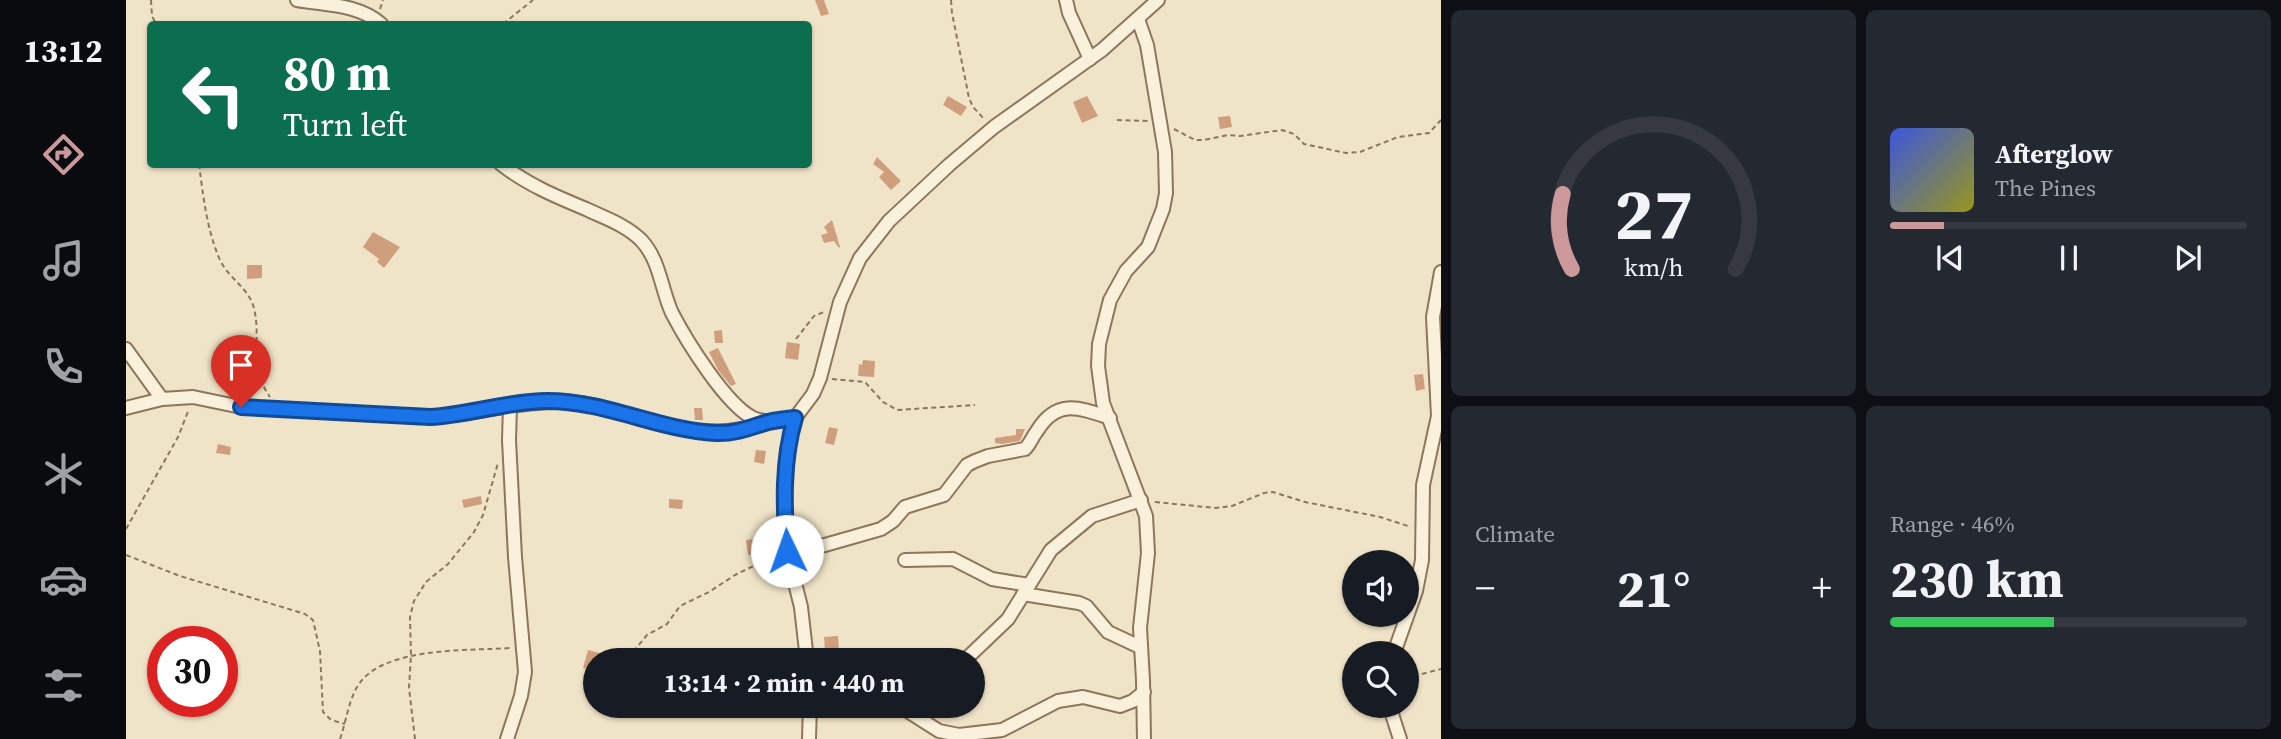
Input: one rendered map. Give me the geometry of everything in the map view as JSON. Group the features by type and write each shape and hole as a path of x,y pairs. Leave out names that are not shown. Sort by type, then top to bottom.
{"street":[{"path":"297,0 352,9 368,14 377,21"},
{"path":"1066,0 1069,13 1090,59"},
{"path":"805,648 801,607 787,551 784,506 787,451 795,418 813,394 820,378 840,302 860,258 888,221 915,195 994,127 1090,59 1158,0"},
{"path":"1138,19 1147,45 1167,181 1163,209 1147,247 1117,283 1099,344 1100,383 1146,516 1148,552 1140,628 1144,739"},
{"path":"506,168 554,195 624,226 641,240 653,255 672,312 712,377 744,411 752,417 769,422"},
{"path":"1398,641 1416,591 1422,560 1423,485 1438,416 1433,317 1441,272"},
{"path":"126,349 162,399"},
{"path":"126,408 162,399 193,397 241,407 430,417 461,415 545,401 582,403 639,419 695,431 719,433 795,418"},
{"path":"507,739 521,696 525,672 517,602 509,440 510,406"},
{"path":"787,551 825,545 881,529 893,521 905,507 944,495 967,466 975,461 1025,449 1044,421 1059,409 1071,407 1110,418"},
{"path":"978,648 1009,619 1051,550 1083,523 1103,512 1141,500"},
{"path":"905,560 953,559 992,579 1079,603 1086,607 1108,632 1140,647"},
{"path":"919,718 923,723 950,734 1002,730 1058,701 1083,697 1121,706 1144,692"},
{"path":"809,739 810,718"},
{"path":"1393,718 1400,739"},
{"path":"1002,730 1013,739"}],"path":[{"path":"151,0 154,21"},
{"path":"507,21 533,0"},
{"path":"951,0 951,13 969,99 981,117 994,127"},
{"path":"1117,120 1160,122 1195,140 1282,130 1294,134 1304,144 1346,153 1360,152 1398,137 1429,133 1441,120"},
{"path":"200,168 210,229 226,270 248,294 256,321 255,360 258,374 279,409"},
{"path":"796,339 814,316 840,302"},
{"path":"820,378 865,382 883,402 897,410 975,405"},
{"path":"126,529 178,438 193,397"},
{"path":"415,739 409,688 410,617 414,601 426,582 448,564 474,532 483,515 494,472 509,440"},
{"path":"1141,500 1216,508 1232,506 1273,492 1305,502 1380,517 1422,531"},
{"path":"636,648 647,635 667,624 680,606 766,558 787,551"},
{"path":"126,555 180,576 305,614 313,620 318,640 323,712 331,720 345,723"},
{"path":"340,739 348,708 363,679 371,671 411,655 524,647"},
{"path":"1419,675 1441,669"}],"building":[{"path":"815,0 824,0 829,14 821,16"},
{"path":"948,96 967,107 961,116 943,105"},
{"path":"1087,96 1098,116 1082,123 1073,102"},
{"path":"1230,116 1232,127 1220,129 1218,117"},
{"path":"877,157 901,181 891,190 879,177 884,172 873,164"},
{"path":"832,220 839,248 834,241 824,243 821,235 828,233 824,227"},
{"path":"373,232 400,247 384,268 377,262 379,259 363,247"},
{"path":"247,265 262,265 262,278 247,279"},
{"path":"722,330 723,343 715,343 714,331"},
{"path":"787,342 800,344 798,360 785,358"},
{"path":"718,348 736,384 731,386 718,370 709,352"},
{"path":"863,360 875,361 874,377 858,376 859,364 862,365"},
{"path":"1423,374 1425,389 1416,391 1414,375"},
{"path":"694,408 702,408 703,420 695,420"},
{"path":"829,427 838,429 834,445 825,443"},
{"path":"1016,429 1025,429 1020,441 995,443 995,438 1016,435"},
{"path":"218,444 231,447 230,455 216,453"},
{"path":"756,450 766,451 764,464 754,462"},
{"path":"481,496 482,504 464,508 462,500"},
{"path":"669,499 683,500 682,509 669,508"},
{"path":"760,538 762,553 748,555 746,540"},
{"path":"838,636 839,648 825,648 824,637"}],"route":[{"path":"241,407 430,417 461,415 545,401 582,403 639,419 695,431 719,433 795,418 787,451 784,506 787,551"}]}
